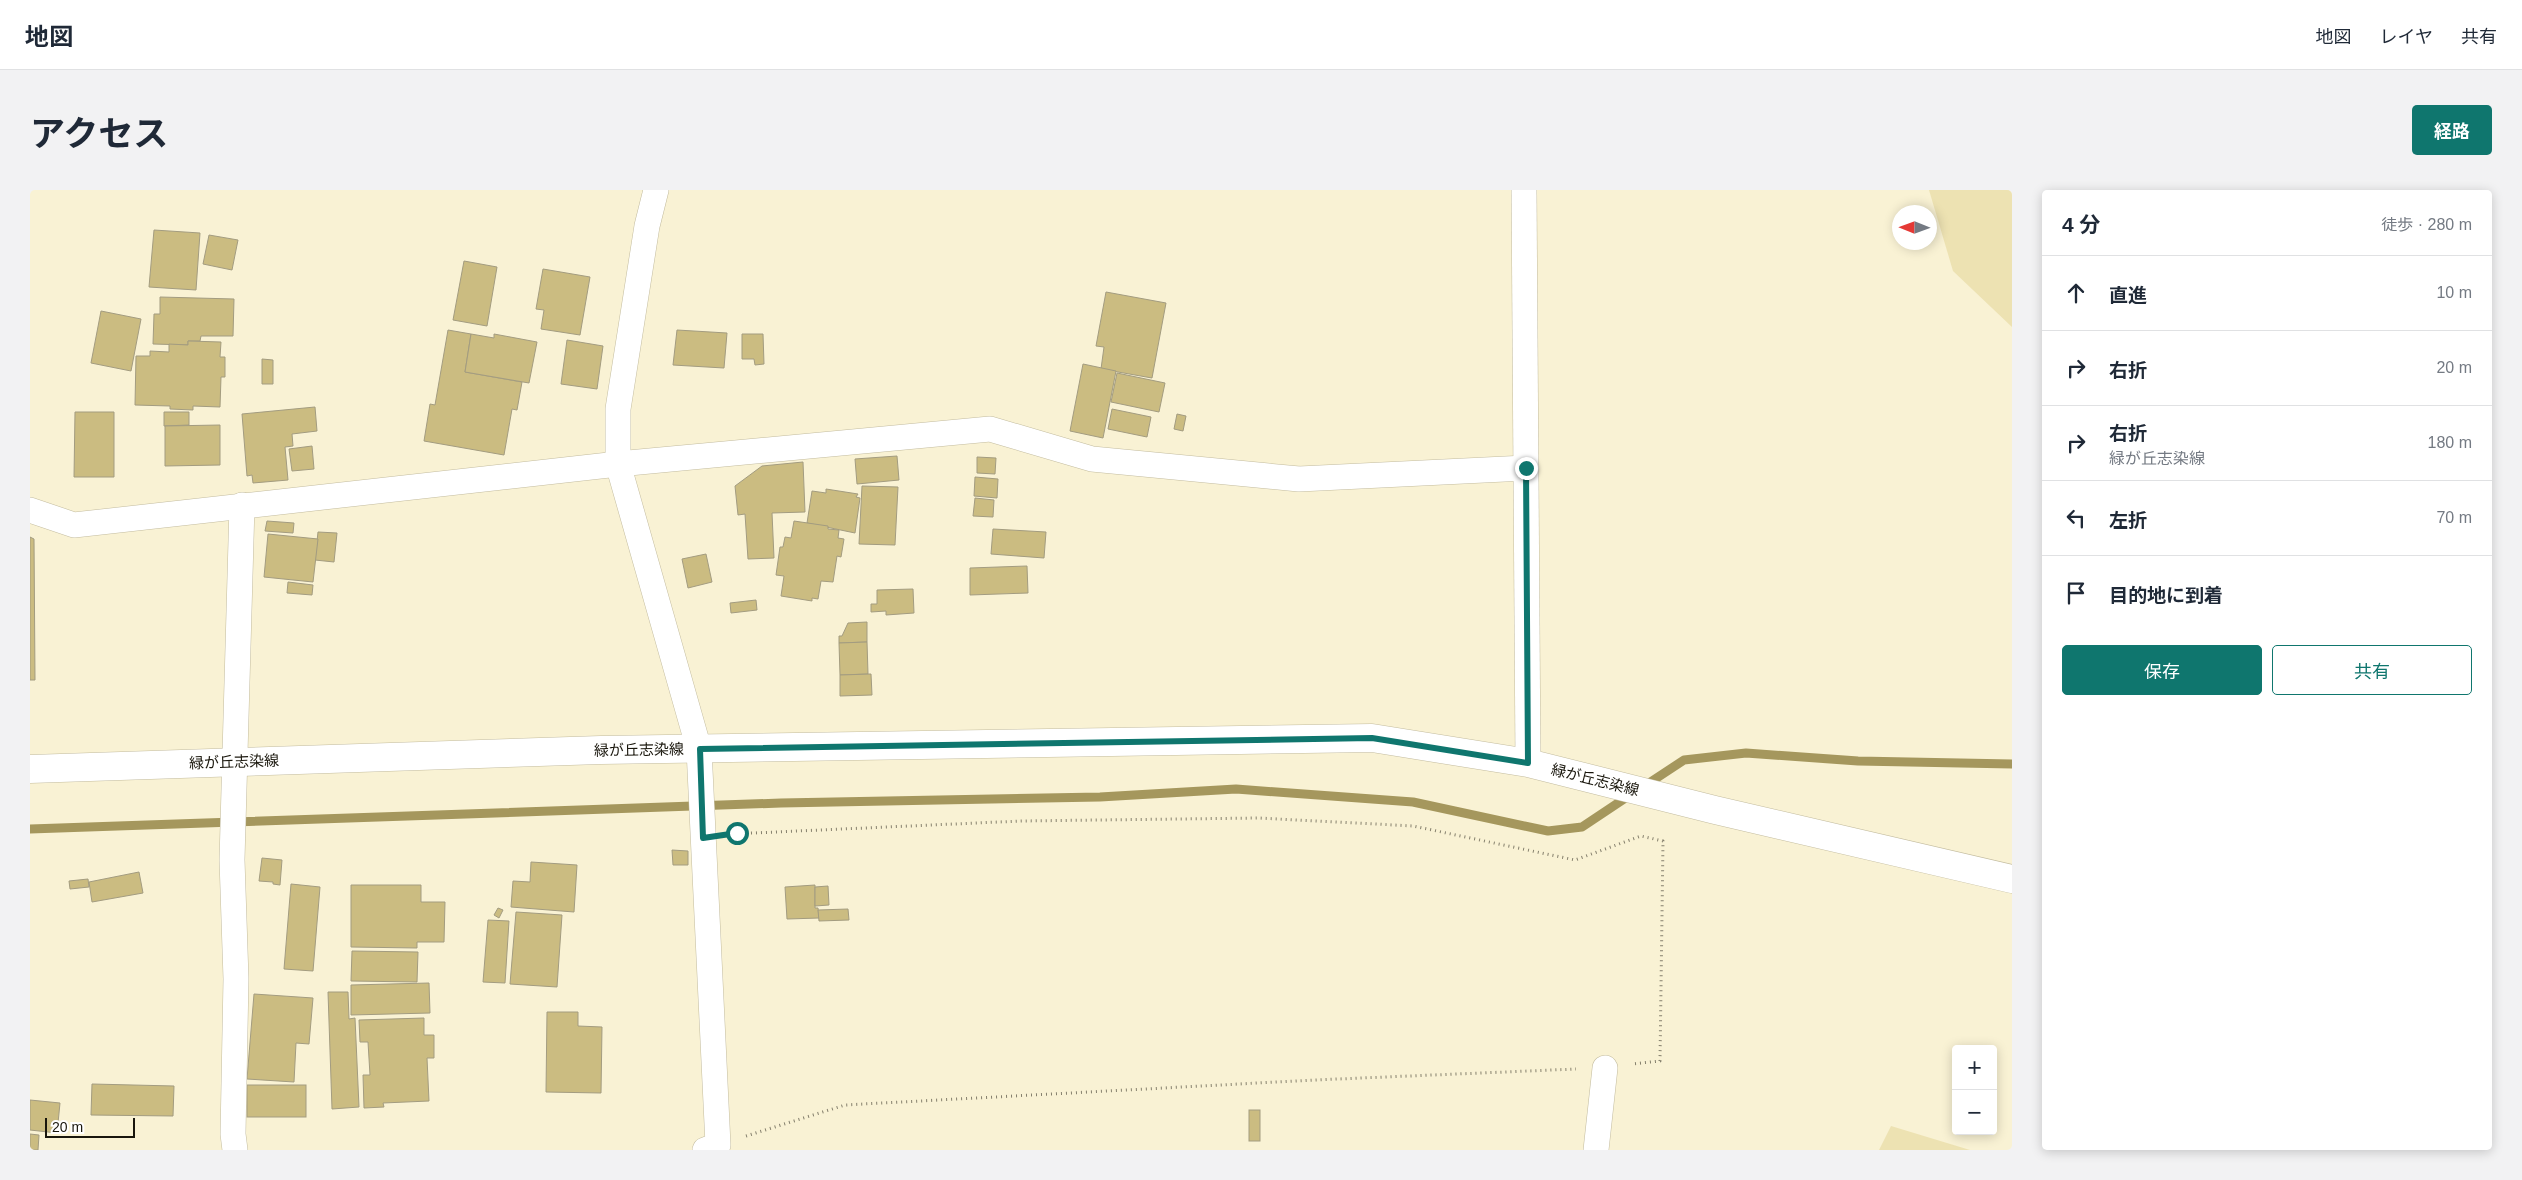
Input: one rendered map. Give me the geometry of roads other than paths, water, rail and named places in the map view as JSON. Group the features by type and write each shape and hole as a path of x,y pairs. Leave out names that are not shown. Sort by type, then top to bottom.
{"street":[{"path":"656,190 647,226 618,409 618,464 700,749 712,1148"},
{"path":"1524,190 1528,763"},
{"path":"30,510 74,525 618,464 990,429 1092,460 1299,479 1526,468"},
{"path":"235,1150 233,1134 236,979 232,860 242,505"},
{"name":"緑が丘志染線","path":"30,769 700,749 1372,738 1528,763 2012,880"},
{"path":"1596,1150 1606,1068"}],"waterway":[{"path":"1643,787 1684,760 1746,753 1858,761 2012,764"},
{"path":"30,829 781,803 1100,797 1236,789 1413,802 1548,831 1582,827 1630,795"}]}
